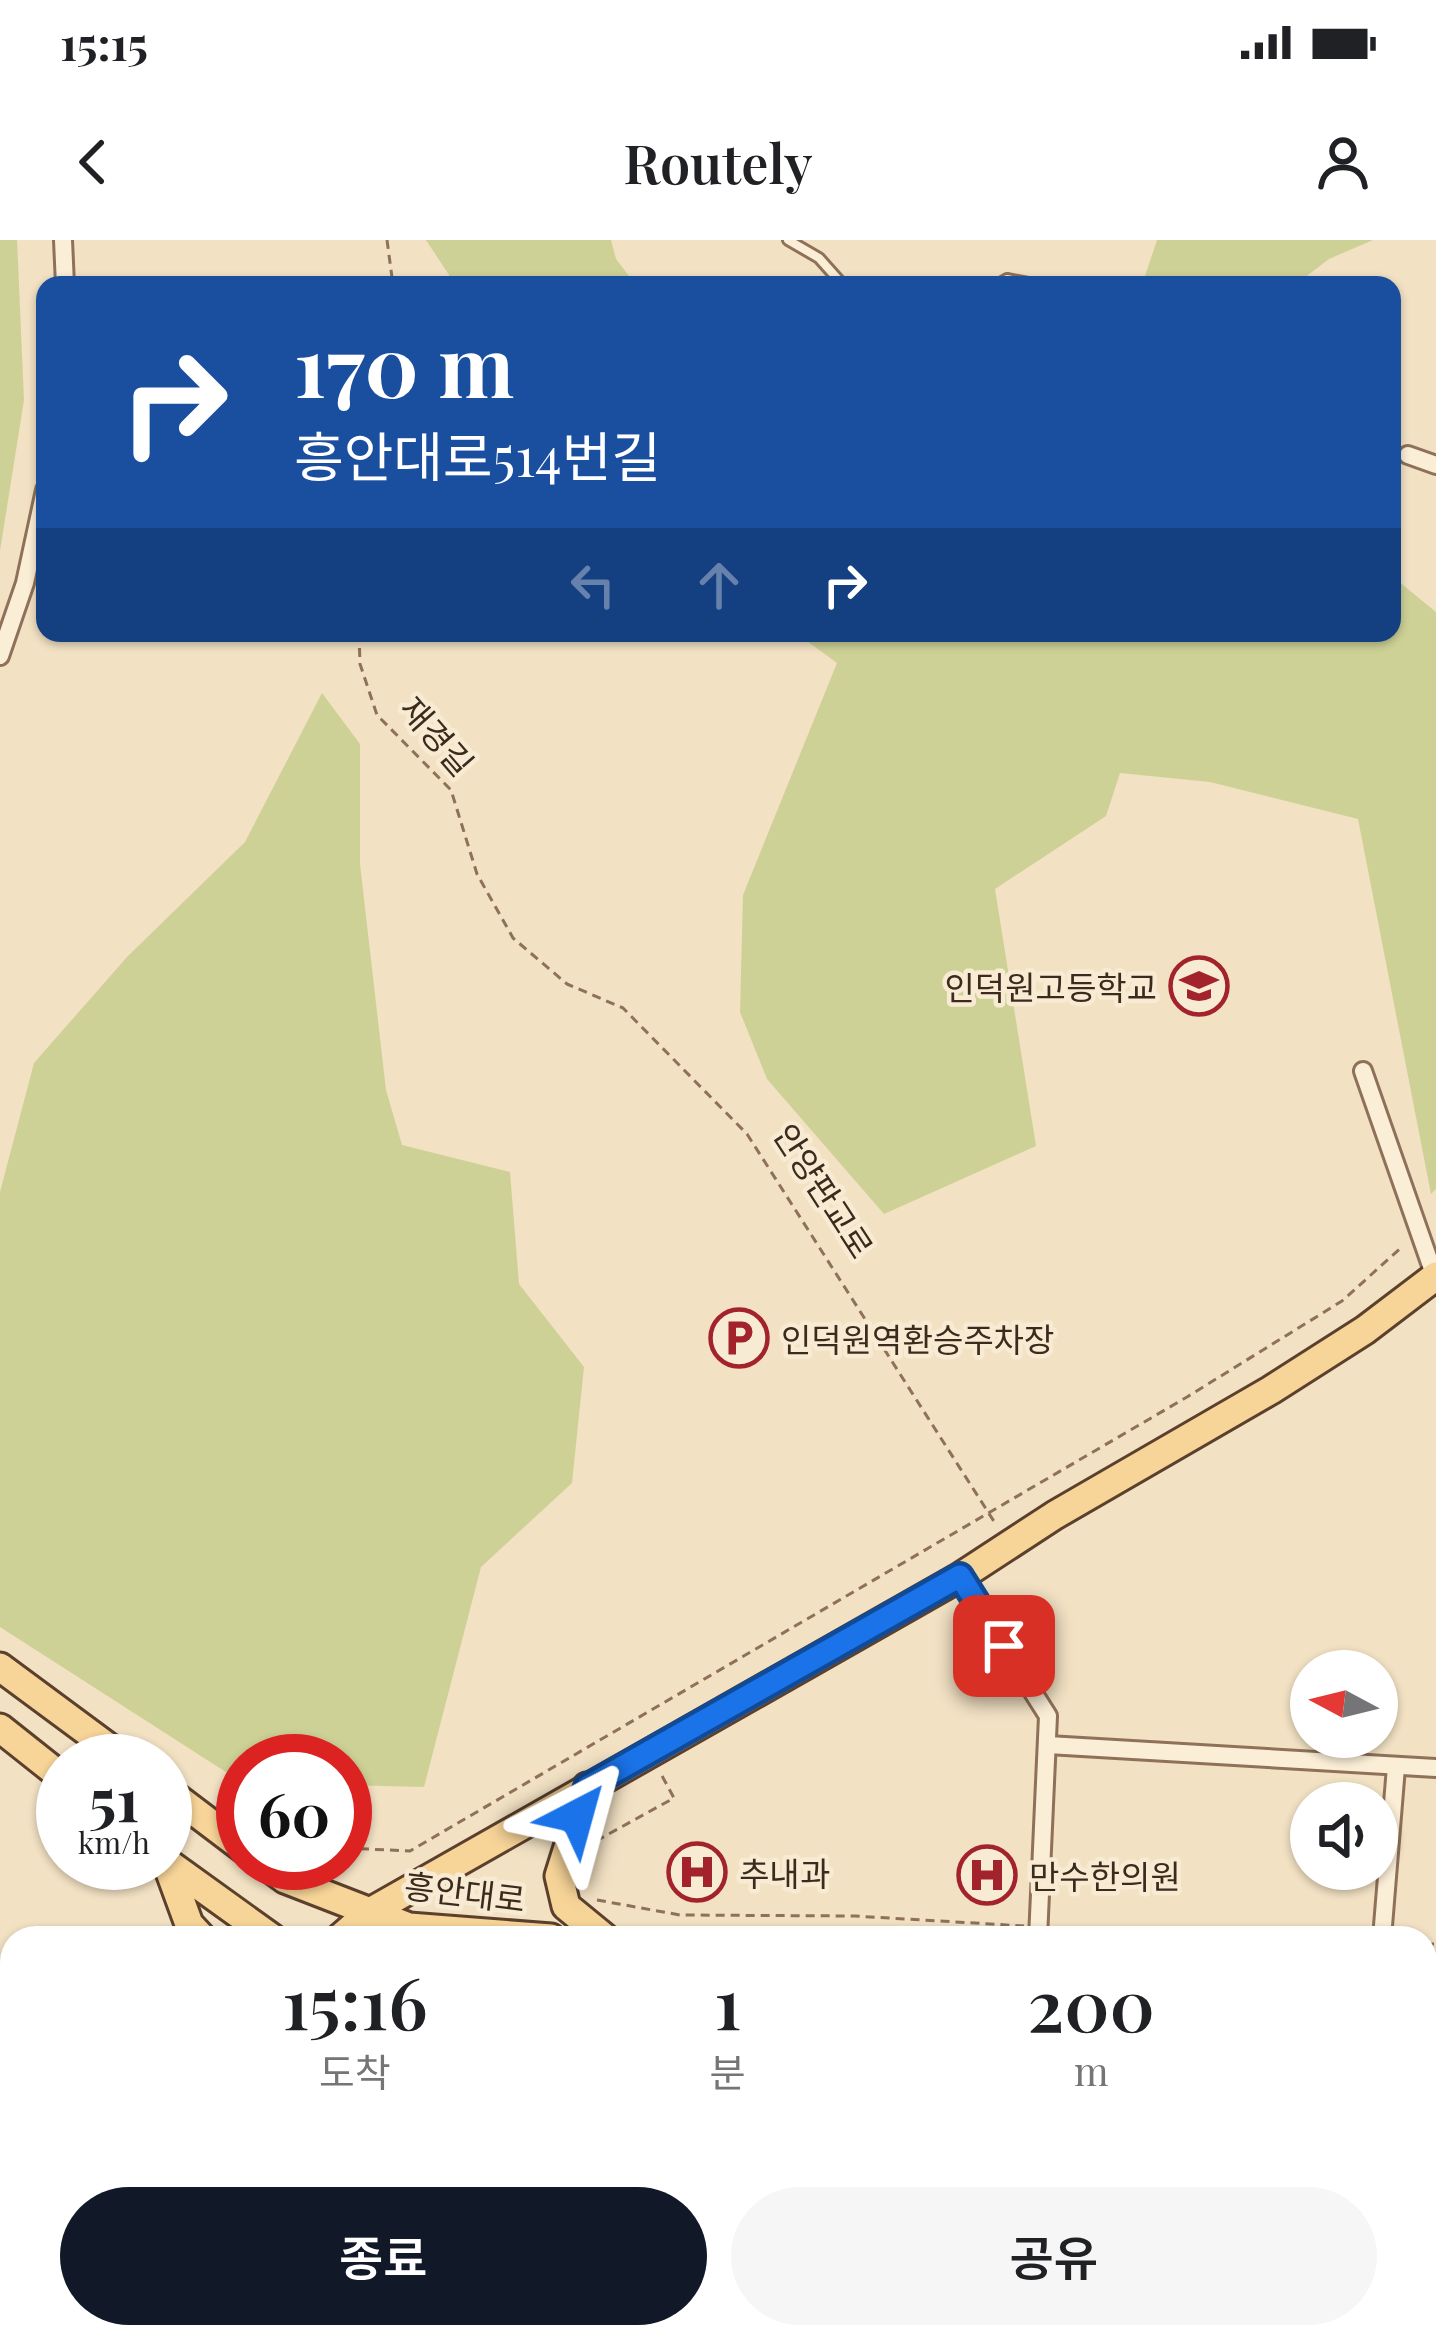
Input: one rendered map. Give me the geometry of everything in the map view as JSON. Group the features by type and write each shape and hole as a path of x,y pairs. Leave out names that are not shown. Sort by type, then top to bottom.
{"main road":[{"path":"354,1926 370,1912 960,1576 1309,1366 1436,1277"},
{"path":"0,1666 91,1734"},
{"path":"0,1727 36,1756"},
{"path":"587,1787 559,1876 566,1906 590,1926"},
{"path":"192,1809 216,1828"},
{"path":"192,1880 255,1926"},
{"path":"177,1890 192,1926"},
{"name":"흥안대로","path":"311,1890 406,1926"}],"street":[{"path":"63,240 65,276"},
{"path":"1408,455 1436,465"},
{"path":"0,656 25,583 36,532"},
{"path":"1363,1071 1436,1277"},
{"path":"960,1576 1048,1716 1039,1926"},
{"path":"1048,1745 1436,1768"},
{"path":"1383,1926 1396,1767"}],"lane":[{"path":"788,240 818,258 835,276"}],"path":[{"path":"387,240 392,276"},
{"name":"재경길","path":"359,642 360,664 377,716 451,790 477,874 513,938"},
{"name":"안양판교로","path":"513,938 567,984 622,1008 746,1134 1009,1545"},
{"path":"372,1849 410,1851 1102,1449 1342,1300 1419,1232"},
{"path":"595,1841 674,1798 648,1752"},
{"path":"595,1900 680,1915 855,1916 963,1926"}],"green space":[{"path":"0,240 17,240 24,400 0,551"},
{"path":"426,240 611,240 616,259 629,276 449,276"},
{"path":"1157,240 1373,240 1329,259 1307,276 1145,276"},
{"path":"1401,583 1436,612 1436,1189 1431,1194 1358,819 1210,782 1120,773 1106,816 995,889 1036,1146 884,1214 767,1079 740,1012 743,895 837,663 808,642 1401,642"},
{"path":"322,693 360,744 360,864 386,1090 402,1145 510,1172 519,1284 584,1367 572,1483 481,1567 424,1787 372,1786 372,1734 216,1734 216,1766 192,1750 192,1734 167,1734 0,1627 0,1192 34,1063 127,957 245,842"}],"place":[{"name":"인덕원고등학교","path":"1199,986"},
{"name":"인덕원역환승주차장","path":"739,1338"},
{"name":"추내과","path":"697,1872"},
{"name":"만수한의원","path":"987,1875"}],"route":[{"path":"577,1816 587,1787 960,1576 1004,1646"}]}
